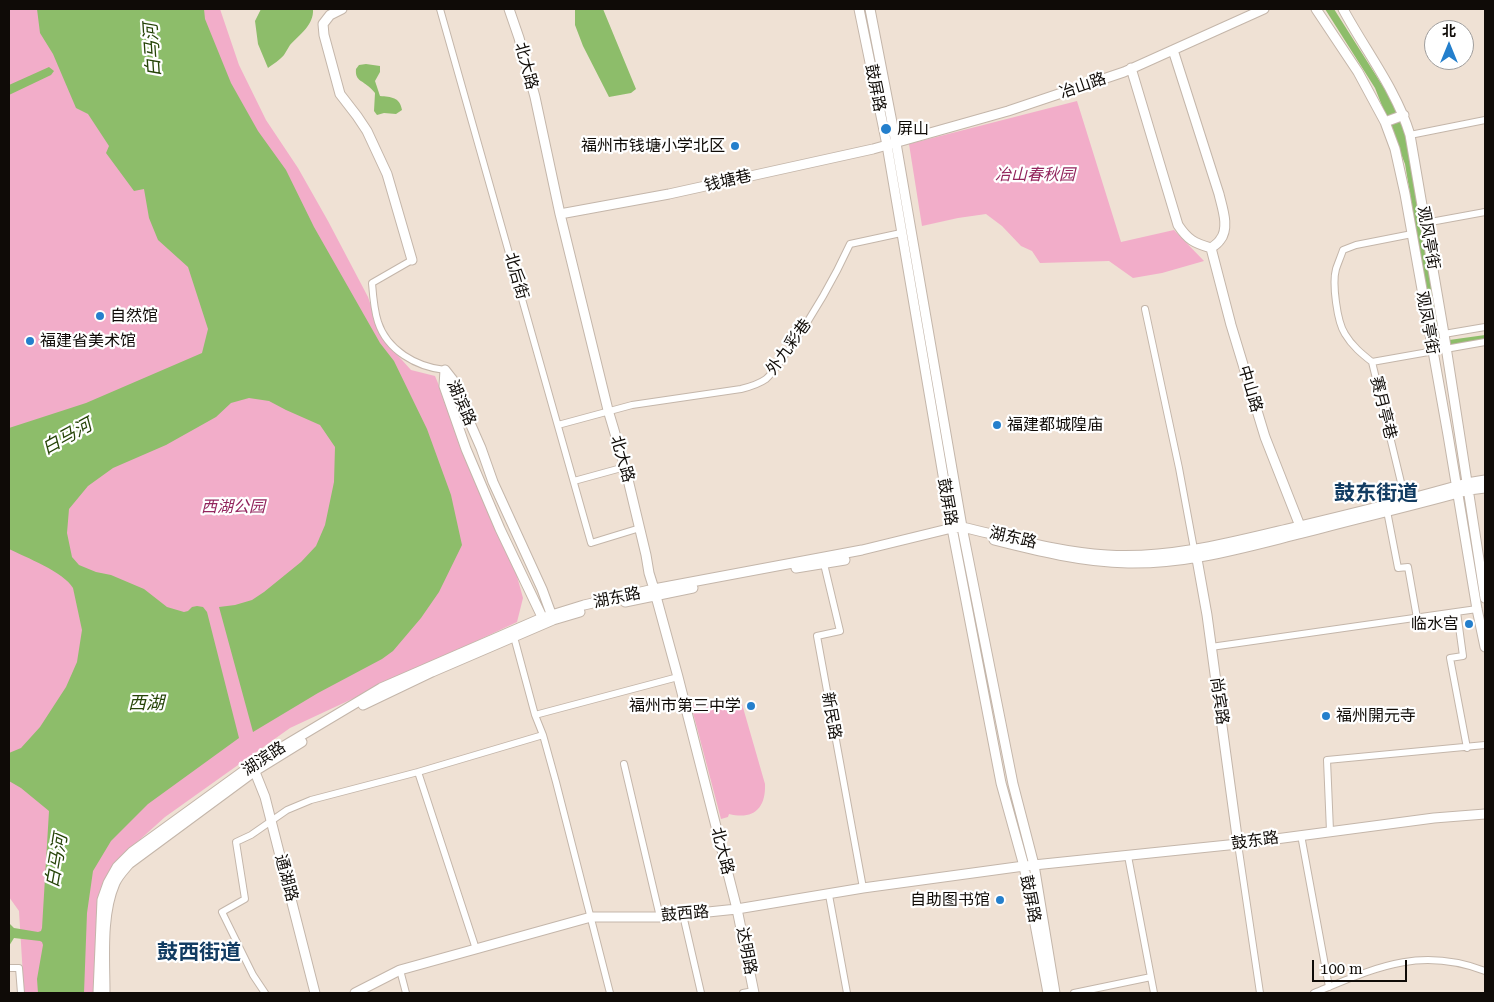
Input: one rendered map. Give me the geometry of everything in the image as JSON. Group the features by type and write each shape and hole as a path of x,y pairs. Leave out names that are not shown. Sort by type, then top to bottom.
{"street":[{"path":"342,9 330,15 323,24 324,35 340,94 367,131 387,174 412,260 372,283 377,320 388,341 405,356 431,368 445,370"},
{"name":"北后街","path":"440,9 591,543 640,528"},
{"name":"北大路","path":"509,9 519,38 534,97 560,214 608,410 625,466 649,573 678,677 737,909"},
{"name":"鼓屏路","path":"859,9 891,144 901,233 952,531 1002,783 1024,866 1048,993"},
{"name":"鼓屏路","path":"870,9 891,144 963,530 1013,784 1034,865 1055,993"},
{"name":"冶山路","path":"891,144 1008,111 1132,68 1264,9"},
{"name":"观凤亭街","path":"1316,9 1358,72 1385,122 1395,150 1412,234 1485,647"},
{"name":"观风亭街","path":"1343,9 1385,79 1404,115 1410,135 1444,334 1485,598"},
{"path":"1132,68 1178,226 1186,237 1198,244 1211,248 1220,240 1225,229 1224,215 1173,50"},
{"path":"1385,122 1404,115"},
{"path":"1410,135 1485,120"},
{"name":"钱塘巷","path":"560,214 669,194 891,144"},
{"path":"1425,223 1485,212"},
{"name":"外九彩巷","path":"608,410 741,389 765,379 790,348 815,311 835,277 850,244 901,233"},
{"name":"赛月亭巷","path":"1405,499 1372,362 1358,351 1344,333 1339,317 1335,293 1335,270 1343,250 1356,245 1412,234"},
{"name":"中山路","path":"1211,248 1241,360 1265,437 1300,526"},
{"path":"1145,309 1179,468 1194,549"},
{"path":"1444,334 1485,327"},
{"path":"1372,362 1485,342"},
{"name":"湖滨路","path":"445,370 444,386 466,449 500,529 548,619"},
{"name":"湖滨路","path":"445,370 456,384 492,482 542,589 548,619"},
{"path":"558,425 608,410"},
{"path":"574,481 625,466"},
{"name":"湖东路","path":"963,530 1032,550 1105,562 1144,563 1197,559 1387,511 1468,487 1485,480"},
{"name":"湖东路","path":"1468,487 1485,488"},
{"name":"湖东路","path":"548,619 584,605 952,531 963,530 1036,544 1107,555 1129,556 1194,549 1300,526 1405,499 1457,490"},
{"path":"1387,511 1398,568 1408,566 1417,618"},
{"name":"湖东路","path":"655,592 824,564 862,556 952,531"},
{"name":"尚宾路","path":"1197,559 1238,844"},
{"name":"新民路","path":"824,564 840,632 817,636 863,888"},
{"path":"1211,647 1477,609"},
{"path":"1457,612 1464,656 1450,658 1467,748"},
{"name":"湖滨路","path":"105,993 106,931 109,904 119,876 129,864 254,768 368,702 514,637 548,619"},
{"name":"湖滨路","path":"98,993 102,900 108,883 117,867 132,852 254,768 381,688 548,619"},
{"path":"514,637 535,715 543,735 610,993"},
{"path":"535,715 678,677"},
{"path":"265,993 253,975 222,912 245,899 236,842 251,835 287,810 311,800 418,772 543,735"},
{"path":"1330,831 1327,760 1485,746"},
{"path":"624,764 660,917"},
{"name":"通湖路","path":"254,768 265,798 315,993"},
{"path":"418,772 476,949"},
{"name":"鼓东路","path":"1024,866 1238,844 1434,818 1485,814"},
{"path":"1301,835 1329,987"},
{"path":"1238,844 1260,993"},
{"path":"1128,856 1154,993"},
{"name":"鼓西路","path":"355,993 400,970 591,917 660,917 737,909 863,888 1024,866"},
{"path":"829,895 847,993"},
{"name":"达明路","path":"737,909 754,992"},
{"path":"683,915 701,993"},
{"path":"1314,993 1398,962 1429,960 1456,962 1485,971"},
{"path":"9,968 19,968 21,993"},
{"path":"400,970 406,993"},
{"path":"1074,993 1151,977"},
{"path":"743,993 754,992"}],"green space":[{"name":"西湖公园","path":"9,9 220,9 239,65 266,120 298,168 328,221 368,297 382,338 411,370 435,376 515,569 523,598 517,622 290,728 165,817 125,853 107,878 94,993 24,993 19,911 9,897"},
{"name":"冶山春秋园","path":"1077,101 1121,242 1174,230 1204,261 1162,273 1133,278 1109,261 1040,263 1032,251 1021,246 1002,226 986,214 922,226 909,144"},
{"path":"724,699 737,699 742,704 765,784 765,793 760,806 751,814 729,814 728,817 721,819 691,705 697,703 700,713 706,704"}],"water":[{"name":"西湖","path":"37,9 204,9 205,19 231,83 258,131 286,170 314,227 380,343 394,361 427,429 451,495 462,545 439,592 421,618 393,651 253,732 219,607 252,600 301,562 316,546 325,525 334,482 335,447 320,425 269,401 249,398 231,403 216,417 166,445 113,468 88,486 69,509 67,533 72,557 79,565 96,572 111,575 144,589 167,607 184,612 192,607 203,607 207,612 239,738 148,804 111,841 93,871 87,913 84,993 38,993 37,979 42,942 14,938 9,946 9,923 14,928 38,932 42,928 49,811 21,788 9,781 9,753 21,748 40,727 66,687 77,662 82,630 73,588 68,582 53,571 9,549 9,428 86,403 202,353 208,329 188,267 158,240 149,218 144,189 134,191 106,153 109,146 88,114 76,108 53,54 40,33"},
{"path":"261,9 313,9 313,15 306,29 290,45 284,55 268,68 258,44 255,21"},
{"path":"575,9 603,9 636,89 631,93 609,97 583,46 575,25"},
{"path":"1325,9 1334,9 1396,107 1409,144 1442,341 1485,335 1485,340 1436,348 1405,164 1375,88"},
{"path":"359,65 380,66 380,72 375,81 380,96 391,97 397,100 402,110 396,114 384,113 377,115 374,111 375,93 356,75 356,69"},
{"path":"49,67 54,71 51,75 9,95 9,85"}],"place":[{"name":"屏山","path":"886,129"},
{"name":"福州市钱塘小学北区","path":"735,146"},
{"name":"自然馆","path":"100,316"},
{"name":"福建省美术馆","path":"30,341"},
{"name":"福建都城隍庙","path":"997,425"},
{"name":"临水宫","path":"1469,624"},
{"name":"福州市第三中学","path":"751,706"},
{"name":"福州開元寺","path":"1326,716"},
{"name":"自助图书馆","path":"1000,900"}],"district":[{"name":"鼓东街道","path":"1376,494"},
{"name":"鼓西街道","path":"199,953"}],"water label":[{"name":"白马河","path":"153,50"},
{"name":"白马河","path":"67,437"},
{"name":"白马河","path":"57,861"}]}
